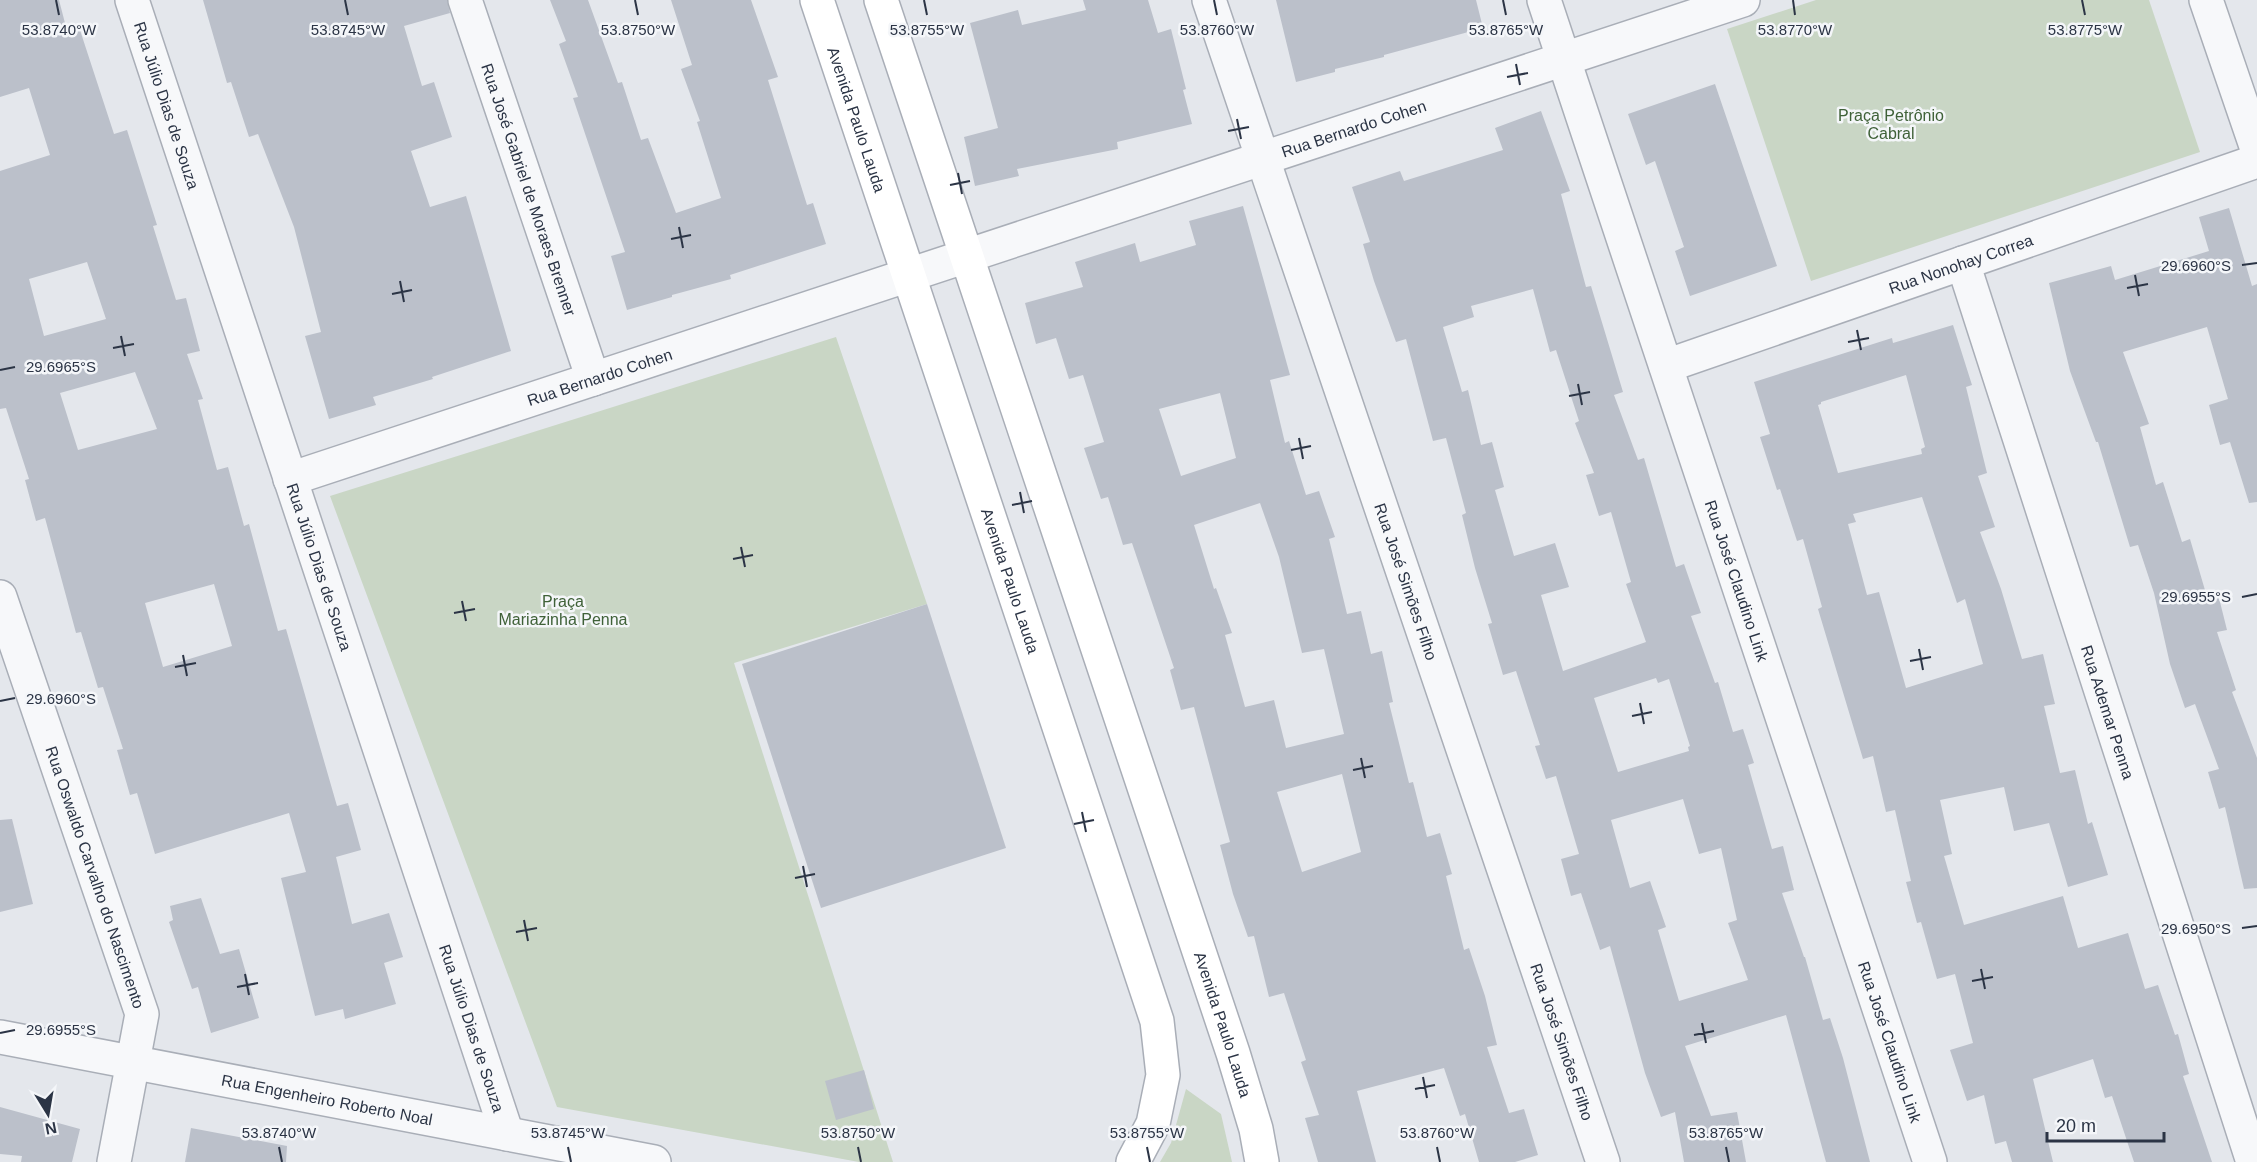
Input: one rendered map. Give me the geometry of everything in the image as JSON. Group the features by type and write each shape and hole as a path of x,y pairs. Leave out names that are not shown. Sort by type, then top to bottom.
{"main road":[{"name":"Avenida Paulo Lauda","path":"818,0 1157,1021 1163,1075 1153,1124 1133,1162"},
{"name":"Avenida Paulo Lauda","path":"881,0 1233,1053 1256,1129 1262,1162"}],"street":[{"name":"Rua Júlio Dias de Souza","path":"132,0 507,1134"},
{"name":"Rua José Gabriel de Moraes Brenner","path":"465,0 593,379"},
{"name":"Rua José Simões Filho","path":"1209,0 1603,1162"},
{"name":"Rua José Claudino Link","path":"1544,0 1930,1162"},
{"name":"Rua Bernardo Cohen","path":"290,479 1743,0"},
{"path":"2206,0 2257,149"},
{"name":"Rua Nonohay Correa","path":"1666,366 2257,161"},
{"name":"Rua Ademar Penna","path":"1963,263 2253,1162"},
{"name":"Rua Oswaldo Carvalho do Nascimento","path":"0,597 142,1014 114,1162"},
{"name":"Rua Engenheiro Roberto Noal","path":"0,1036 654,1162"}],"green space":[{"name":"Praça Petrônio Cabral","path":"1816,0 2149,0 2200,152 1811,281 1727,29"},
{"name":"Praça Mariazinha Penna","path":"836,337 927,604 734,663 893,1162 859,1162 557,1107 330,496"},
{"path":"1186,1089 1221,1114 1232,1162 1160,1162 1171,1143"}],"building":[{"path":"0,0 59,0 66,27 78,24 114,134 127,130 157,225 153,226 176,300 186,298 200,351 187,354 203,399 198,400 217,470 228,467 244,526 249,524 278,631 286,629 337,806 348,803 361,850 336,857 352,924 389,913 403,957 384,963 396,1004 345,1019 343,1009 315,1016 281,878 306,872 289,813 155,854 137,793 130,795 117,750 123,749 103,687 98,688 81,632 76,633 45,518 36,521 25,480 29,479 6,408 0,409 0,171 50,155 29,88 0,97","holes":["87,262 106,319 44,336 29,279","135,372 157,429 78,450 60,393","214,584 232,646 163,667 145,603"]},
{"path":"203,0 447,0 450,13 404,26 422,86 434,82 452,137 411,151 430,207 466,196 511,351 432,377 433,379 373,397 376,405 329,419 305,336 321,332 294,227 258,134 249,137 231,82 227,83"},
{"path":"550,0 588,0 618,83 622,82 641,140 648,138 676,213 721,198 697,122 700,121 681,69 692,65 671,0 751,0 778,77 768,80 807,205 813,203 826,244 730,275 731,279 627,310 611,256 625,252 573,98 578,97 559,44 566,41"},
{"path":"1083,0 1148,0 1158,33 1171,29 1192,124 1117,142 1118,149 1017,169 1019,176 975,186 964,137 998,128 970,23 1018,10 1022,25 1086,10"},
{"path":"1276,0 1476,0 1483,28 1296,82"},
{"path":"1715,84 1777,266 1690,296 1675,251 1684,247 1655,161 1646,165 1628,114"},
{"path":"1541,111 1570,191 1561,194 1586,287 1591,286 1623,392 1614,395 1638,460 1644,458 1676,567 1684,564 1701,613 1691,616 1715,683 1718,682 1733,732 1743,729 1754,763 1748,765 1772,849 1783,846 1794,890 1782,893 1805,957 1823,1020 1830,1018 1843,1058 1870,1162 1826,1162 1786,1015 1685,1046 1711,1116 1737,1112 1746,1162 1684,1162 1675,1112 1661,1117 1645,1073 1610,946 1600,950 1581,893 1571,896 1561,859 1579,854 1556,776 1546,779 1535,746 1540,745 1516,671 1503,675 1488,624 1492,623 1475,568 1462,515 1466,513 1446,438 1433,441 1406,339 1396,342 1374,281 1363,244 1370,242 1352,187 1400,171 1404,181 1503,150 1495,128","holes":["1533,289 1550,352 1556,350 1579,421 1575,423 1594,473 1586,475 1599,516 1611,512 1631,582 1626,584 1646,642 1563,671 1541,595 1569,587 1555,543 1514,556 1495,490 1504,487 1492,442 1481,445 1468,390 1462,392 1443,327 1474,317 1471,306","1656,678 1658,683 1669,679 1690,746 1689,751 1618,772 1594,698","1683,799 1699,854 1721,848 1737,920 1728,923 1748,980 1679,1001 1658,930 1666,927 1650,881 1630,888 1611,820"]},
{"path":"1243,206 1290,375 1270,380 1285,443 1289,441 1306,495 1319,491 1335,537 1329,539 1347,614 1361,611 1371,654 1382,651 1393,702 1389,703 1409,783 1413,782 1427,837 1440,833 1452,874 1446,876 1464,950 1469,948 1485,996 1497,1045 1487,1047 1509,1113 1524,1109 1538,1155 1515,1162 1479,1162 1465,1114 1460,1116 1444,1068 1357,1091 1376,1162 1318,1162 1305,1118 1319,1115 1301,1062 1306,1060 1284,993 1269,997 1254,936 1248,937 1233,894 1220,845 1230,842 1194,707 1181,710 1170,670 1174,668 1132,543 1123,545 1108,497 1101,499 1084,448 1104,442 1083,375 1069,379 1056,338 1036,344 1025,303 1083,287 1075,262 1135,243 1140,262 1196,245 1189,221","holes":["1220,393 1236,458 1181,476 1159,409","1260,503 1279,557 1302,653 1324,649 1344,734 1286,748 1274,700 1245,707 1225,635 1232,633 1216,588 1214,589 1194,525","1342,774 1361,852 1302,872 1277,792"]},
{"path":"2229,208 2252,286 2257,284 2257,502 2249,503 2230,442 2220,445 2209,405 2228,399 2207,327 2123,352 2149,424 2140,427 2156,485 2163,482 2182,542 2190,539 2207,597 2218,594 2227,630 2217,632 2236,690 2232,692 2257,758 2257,888 2244,889 2225,807 2219,809 2208,772 2219,769 2195,704 2185,708 2170,664 2154,593 2138,545 2130,547 2098,442 2096,442 2070,371 2049,283 2111,266 2115,280 2209,251 2199,217"},
{"path":"1953,325 1972,385 1966,387 1987,473 1978,476 1995,527 1980,532 2001,589 2022,659 2043,654 2055,704 2044,706 2060,773 2075,770 2088,824 2092,822 2108,875 2068,887 2049,823 2014,831 2004,787 1940,800 1952,854 1944,856 1964,925 2063,896 2078,948 2128,933 2145,989 2158,985 2175,1035 2178,1034 2189,1074 2183,1076 2212,1162 2134,1162 2112,1096 2105,1098 2093,1059 2033,1079 2053,1162 2012,1162 2006,1141 1995,1144 1984,1095 1967,1101 1950,1050 1973,1043 1955,974 1937,979 1921,922 1917,923 1906,882 1911,881 1895,810 1886,812 1873,756 1863,759 1818,609 1822,607 1803,539 1797,541 1760,437 1770,434 1754,382 1892,338 1893,343","holes":["1906,375 1925,447 1921,449 1922,454 1838,473 1818,405 1821,402","1922,497 1957,603 1965,599 1983,664 1906,688 1879,592 1867,595 1848,524 1856,522 1853,514"]},
{"path":"927,604 1006,848 821,908 742,664"},
{"path":"12,819 33,904 0,912 0,820"},
{"path":"201,898 220,954 239,949 259,1018 211,1033 198,987 192,989 169,922 173,920 170,906"},
{"path":"864,1070 874,1109 836,1120 825,1081"},
{"path":"0,1107 80,1129 72,1162 21,1162 22,1156 0,1154"},
{"path":"191,1128 287,1146 286,1162 185,1162"}]}
